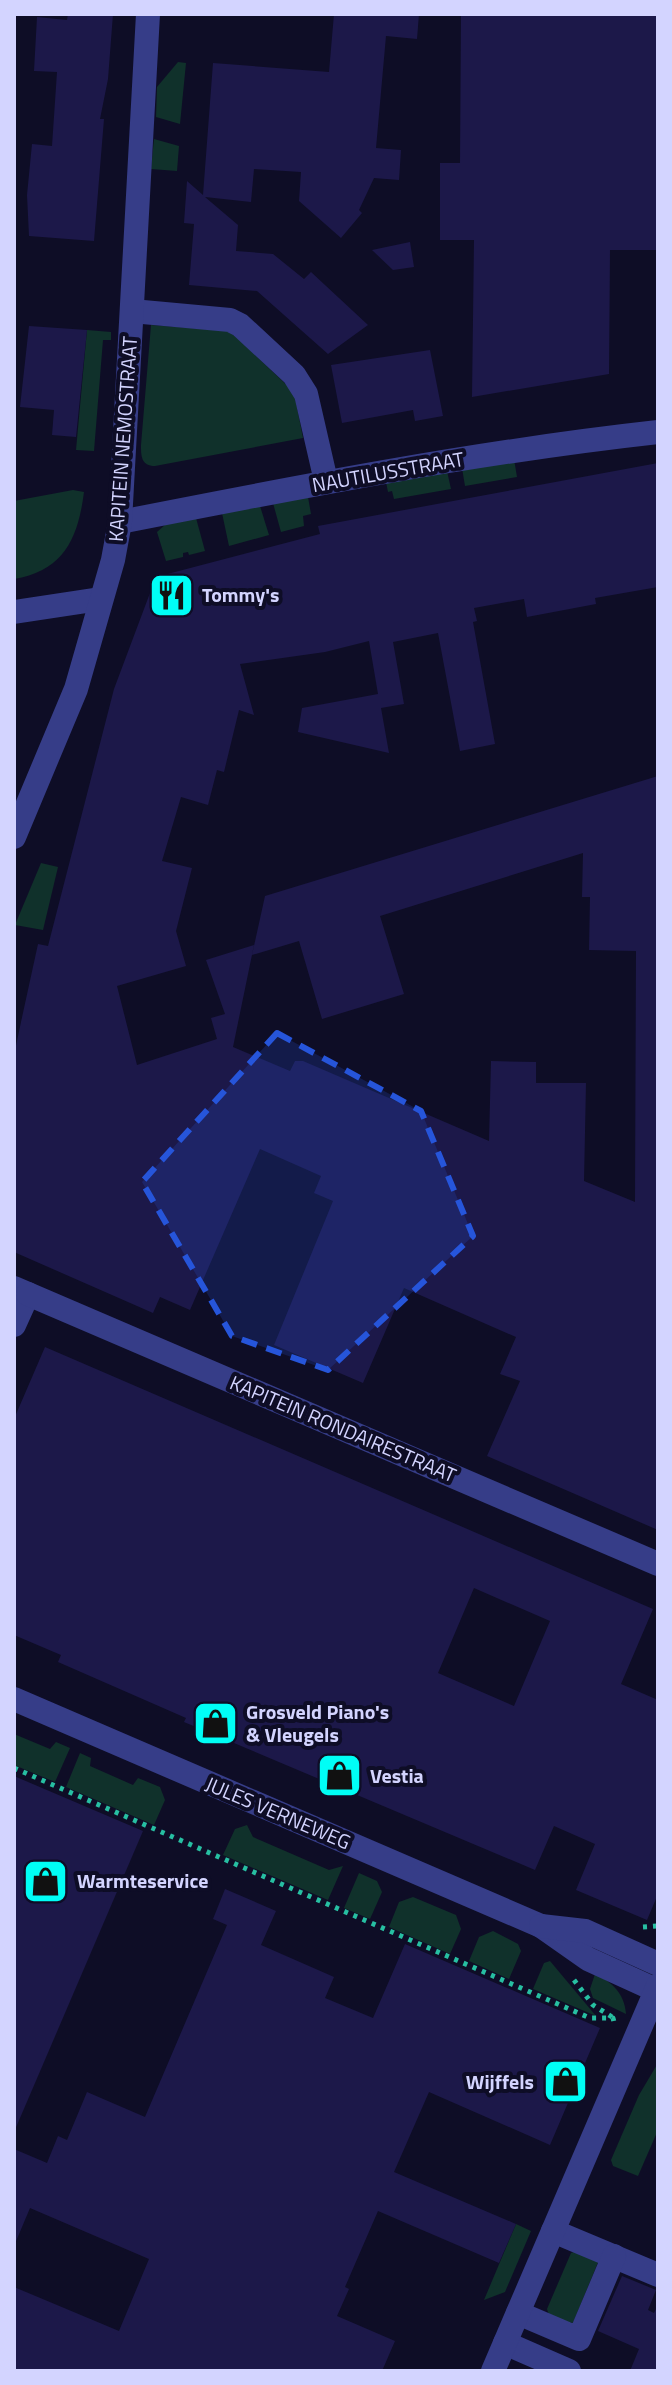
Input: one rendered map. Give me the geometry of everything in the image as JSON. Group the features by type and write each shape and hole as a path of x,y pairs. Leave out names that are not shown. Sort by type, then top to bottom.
{"street":[{"name":"KAPITEIN NEMOSTRAAT","path":"14,837 76,689 120,522 148,14"},
{"name":"KAPITEIN NEMOSTRAAT","path":"132,311 230,320 240,325 294,375 306,394 326,481"},
{"name":"NAUTILUSSTRAAT","path":"120,522 326,481 565,442 658,432"},
{"path":"14,612 100,599"},
{"path":"14,1325 21,1291"},
{"name":"KAPITEIN RONDAIRESTRAAT","path":"21,1291 658,1564"},
{"name":"JULES VERNEWEG","path":"14,1699 541,1926 588,1959 657,1989"},
{"name":"JULES VERNEWEG","path":"541,1926 585,1931 658,1964"},
{"path":"493,2371 657,1989"},
{"path":"553,2231 658,2275"},
{"path":"518,2313 579,2339 614,2256"},
{"path":"505,2343 569,2371"}],"path":[{"path":"14,1768 590,2018 613,2018"}],"highlighted area":[{"path":"277,1033 421,1111 473,1236 328,1370 232,1336 142,1182"}],"green space":[{"path":"178,62 186,63 180,124 156,117 157,87"},
{"path":"154,139 179,146 177,171 151,169"},
{"path":"151,325 230,331 294,392 303,438 155,466 144,462 141,445"},
{"path":"87,330 111,332 111,340 103,340 94,451 76,450"},
{"path":"514,459 517,477 465,486 462,468"},
{"path":"447,471 451,489 394,499 392,491 388,492 386,482"},
{"path":"73,490 84,492 77,524 65,550 45,569 14,579 14,501"},
{"path":"308,497 311,514 303,516 304,526 281,532 273,503"},
{"path":"260,506 269,535 229,546 222,513"},
{"path":"196,518 205,551 189,555 188,552 183,553 183,557 166,561 157,532 166,524"},
{"path":"41,863 58,867 43,930 15,925"},
{"path":"14,1734 50,1749 56,1742 70,1748 55,1782 14,1765"},
{"path":"80,1753 91,1758 90,1766 133,1785 138,1778 160,1787 165,1800 154,1825 66,1787"},
{"path":"247,1825 253,1837 329,1870 343,1866 328,1900 223,1855 235,1829"},
{"path":"359,1873 377,1881 382,1892 370,1919 344,1908"},
{"path":"413,1897 456,1915 461,1929 450,1954 389,1927 399,1902"},
{"path":"493,1931 518,1944 521,1951 509,1979 469,1961 479,1937"},
{"path":"550,1961 596,2016 533,1989 544,1963"},
{"path":"595,1974 616,1990 623,2000 626,2014 593,1998 590,1989"},
{"path":"658,2063 658,2130 638,2176 613,2166 611,2160 639,2095"},
{"path":"516,2224 531,2231 505,2292 484,2300"},
{"path":"579,2250 599,2260 573,2323 550,2318 547,2309 571,2253"}],"building":[{"path":"68,14 113,14 108,79 100,119 104,119 94,241 29,236 27,195 32,144 52,146 57,72 34,71 37,17 67,20"},
{"path":"334,14 419,14 417,39 386,36 376,148 401,150 399,180 374,178 359,210 362,213 341,238 299,201 301,172 254,169 251,202 205,197 238,225 236,251 273,254 304,279 311,272 368,325 328,354 257,291 189,285 194,224 184,223 187,181 203,195 213,63 329,72"},
{"path":"461,14 658,14 658,250 610,250 609,374 472,397 474,240 440,240 440,163 460,163"},
{"path":"410,242 414,267 393,270 372,250"},
{"path":"29,326 87,330 76,437 52,435 54,410 20,407"},
{"path":"430,350 443,416 415,421 413,410 342,423 331,365"},
{"path":"658,463 658,587 595,598 596,604 527,617 524,599 474,608 477,621 473,622 495,744 460,751 438,633 393,642 404,704 381,708 389,753 298,732 302,708 378,694 369,641 325,652 240,664 254,715 239,710 224,772 217,770 208,805 181,797 162,861 192,868 176,931 186,966 117,986 137,1065 217,1039 211,1018 225,1014 206,960 254,945 233,1047 290,1071 295,1061 303,1061 489,1141 491,1061 536,1062 536,1083 586,1083 584,1181 635,1202 636,951 589,950 590,897 582,897 583,853 380,916 404,994 322,1019 299,941 252,955 265,896 658,776 658,1530 487,1456 520,1381 500,1374 516,1337 404,1288 363,1383 274,1345 333,1201 314,1193 321,1176 260,1149 190,1310 160,1297 153,1313 14,1252 14,1055 38,944 48,946 114,689 156,577 320,534 318,526"},
{"path":"45,1347 653,1609 621,1684 658,1700 658,1894 647,1920 576,1890 595,1844 554,1826 535,1870 184,1722 186,1718 58,1662 61,1655 14,1635 14,1419","holes":["474,1588 550,1621 514,1706 438,1673"]},
{"path":"14,1776 143,1831 14,2132"},
{"path":"225,1889 276,1911 261,1945 334,1977 325,1998 373,2018 405,1944 600,2028 550,2145 429,2092 394,2172 516,2224 499,2263 378,2211 345,2287 349,2289 337,2316 395,2341 382,2371 14,2371 14,2287 119,2331 149,2259 30,2208 14,2246 14,2149 47,2163 58,2136 67,2140 87,2092 145,2117 227,1925 213,1919"},
{"path":"622,2276 656,2290 648,2310 654,2313 658,2305 658,2371 630,2371 639,2349 598,2331"}],"place":[{"name":"Tommy's","path":"171,595"},
{"name":"Grosveld Piano's & Vleugels","path":"215,1723"},
{"name":"Vestia","path":"339,1776"},
{"name":"Warmteservice","path":"46,1881"},
{"name":"Wijffels","path":"565,2082"}]}
